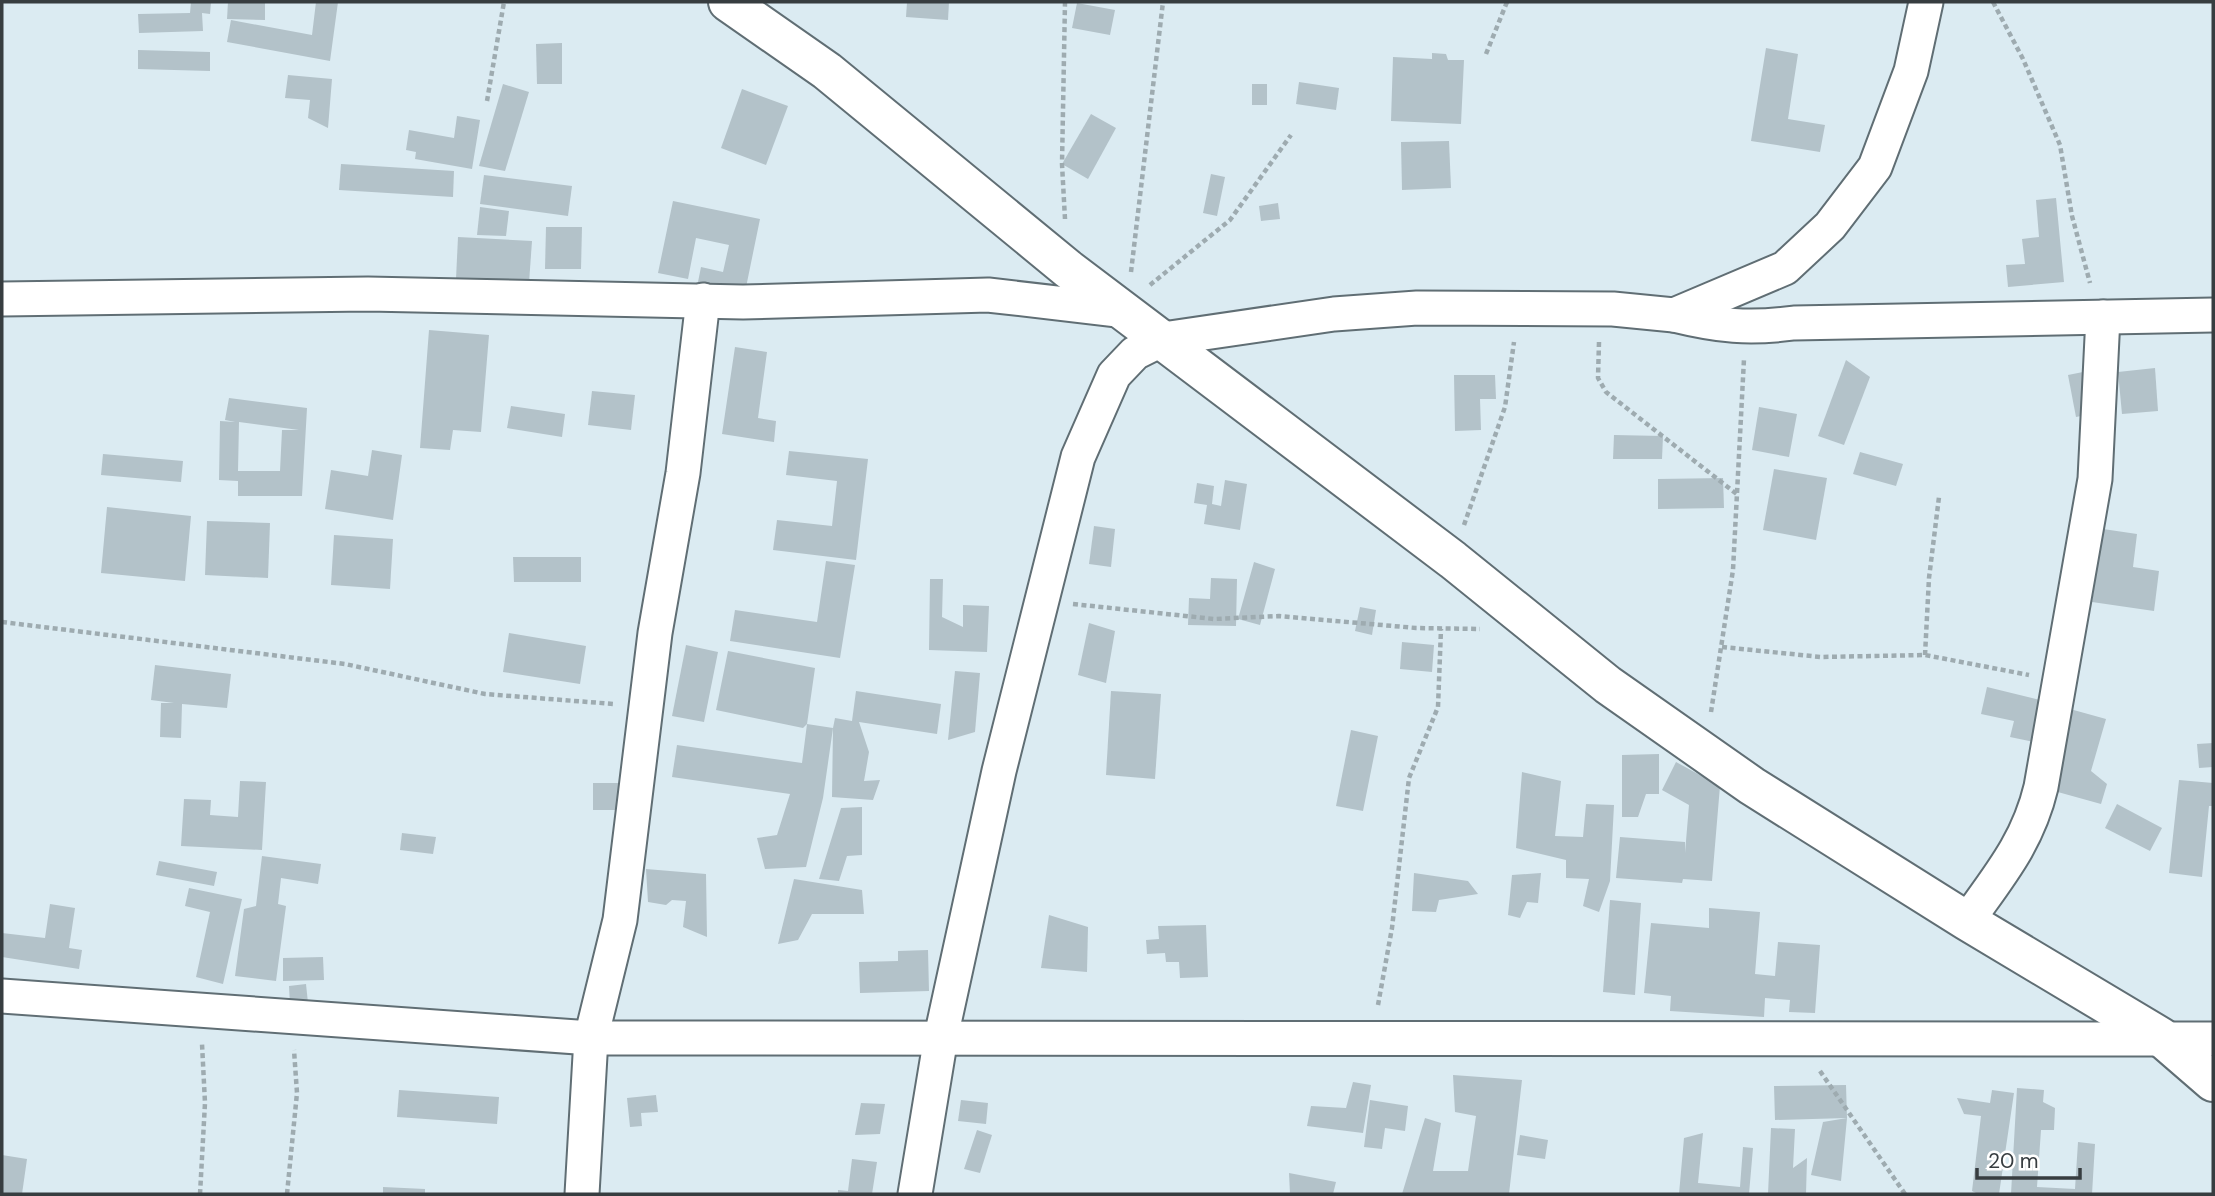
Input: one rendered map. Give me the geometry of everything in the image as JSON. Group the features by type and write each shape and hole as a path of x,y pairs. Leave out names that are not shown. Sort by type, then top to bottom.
{"street":[{"path":"728,2 827,71 1068,269 1126,307 1163,339 1453,560 1608,685 1703,752 1967,921 2161,1037 2213,1082"},
{"path":"1674,315 1785,268 1830,226 1875,167 1911,71 1926,2"},
{"path":"2,299 368,294 743,302 988,295 1126,307"},
{"path":"582,1194 592,1038 620,920 655,633 683,472 703,300"},
{"path":"915,1194 942,1037 999,771 1078,457 1114,375 1135,353 1163,339 1334,314 1417,308 1613,309 1674,315 1717,326 1752,328 1794,323 2213,315"},
{"path":"1967,921 2011,860 2033,819 2061,681 2095,479 2103,317"},
{"path":"2,996 592,1038 2213,1039"}],"path":[{"path":"487,101 504,2"},
{"path":"1065,2 1062,164 1068,269"},
{"path":"1126,307 1163,2"},
{"path":"1486,54 1507,2"},
{"path":"1993,2 2023,59 2060,145 2081,256 2103,317"},
{"path":"1126,307 1230,220 1291,135"},
{"path":"1613,309 1600,334 1598,345 1596,368 1601,385 1738,495"},
{"path":"1453,560 1505,407 1519,310"},
{"path":"1703,752 1733,570 1740,390 1746,346 1752,328"},
{"path":"1925,655 1929,578 1939,497"},
{"path":"1042,600 1214,619 1279,616 1441,629 1540,630"},
{"path":"2,622 345,664 485,694 646,706"},
{"path":"1373,1037 1392,928 1409,778 1438,707 1441,629"},
{"path":"1722,648 1821,657 1925,655 2061,681"},
{"path":"200,1194 205,1103 201,1011"},
{"path":"287,1194 297,1093 292,1018"},
{"path":"1794,1038 1855,1118 1905,1194"}],"building":[{"path":"191,2 211,2 210,14 202,13 203,31 139,33 138,14 190,13"},
{"path":"228,2 265,2 265,20 227,19"},
{"path":"316,2 338,2 330,61 227,42 231,20 312,35"},
{"path":"907,2 949,2 948,20 906,17"},
{"path":"1077,3 1115,10 1110,35 1072,28"},
{"path":"562,43 562,84 537,84 536,44"},
{"path":"1766,48 1798,54 1788,119 1825,125 1820,152 1751,141"},
{"path":"138,50 210,52 210,71 138,69"},
{"path":"1432,53 1446,54 1448,60 1464,60 1461,124 1391,121 1393,57 1432,59"},
{"path":"288,75 332,79 328,128 308,118 310,100 285,98"},
{"path":"1299,82 1339,88 1336,110 1296,104"},
{"path":"503,84 529,92 505,171 479,166"},
{"path":"1252,84 1267,84 1267,105 1252,105"},
{"path":"742,89 788,106 766,165 721,148"},
{"path":"1091,114 1116,128 1088,179 1062,164"},
{"path":"457,116 480,120 472,169 415,159 416,152 406,150 409,130 454,138"},
{"path":"1449,141 1451,188 1402,190 1401,142"},
{"path":"341,164 454,171 453,197 339,190"},
{"path":"1211,174 1225,177 1217,216 1203,213"},
{"path":"484,175 572,186 568,216 480,204"},
{"path":"2056,198 2064,282 2008,287 2006,265 2025,264 2022,239 2039,237 2036,200"},
{"path":"673,201 760,219 743,302 696,292 701,267 723,272 729,245 696,238 688,279 658,273"},
{"path":"1278,203 1280,219 1261,221 1259,206"},
{"path":"480,207 509,211 506,236 477,235"},
{"path":"546,227 582,227 581,269 545,269"},
{"path":"458,237 532,241 529,283 456,279"},
{"path":"429,330 489,335 481,432 453,430 450,450 420,448"},
{"path":"735,347 767,352 758,418 776,421 774,442 722,434"},
{"path":"1846,360 1870,377 1844,445 1818,436"},
{"path":"2155,368 2158,411 2122,414 2118,372"},
{"path":"2083,372 2091,414 2076,417 2068,375"},
{"path":"1454,375 1495,375 1496,399 1480,399 1481,430 1455,431"},
{"path":"592,391 635,395 631,430 588,425"},
{"path":"229,398 307,408 302,496 238,496 238,481 219,480 220,421 235,422 225,420","holes":["239,422 299,430 282,430 280,471 238,471"]},
{"path":"511,406 565,414 562,437 507,428"},
{"path":"1759,407 1797,414 1789,457 1752,450"},
{"path":"1614,435 1663,436 1662,459 1613,459"},
{"path":"372,450 402,455 393,520 325,509 331,470 368,476"},
{"path":"789,451 868,459 856,560 773,550 777,520 832,526 837,481 786,475"},
{"path":"1860,452 1903,464 1896,486 1853,474"},
{"path":"103,454 183,461 181,482 101,475"},
{"path":"1774,469 1827,478 1816,540 1763,530"},
{"path":"1723,478 1724,508 1658,509 1658,479"},
{"path":"1225,480 1247,484 1240,530 1204,524 1207,505 1194,503 1197,483 1214,486 1212,504 1221,506"},
{"path":"107,507 191,516 185,581 101,573"},
{"path":"207,521 270,523 268,578 205,575"},
{"path":"1094,526 1115,529 1111,567 1089,564"},
{"path":"2103,529 2137,534 2133,567 2159,571 2154,611 2092,602"},
{"path":"334,535 393,539 390,589 331,585"},
{"path":"513,557 581,557 581,582 514,582"},
{"path":"826,561 855,565 840,658 730,641 735,610 817,622"},
{"path":"1254,562 1275,569 1260,625 1238,619"},
{"path":"1211,578 1237,579 1236,626 1188,625 1189,598 1210,599"},
{"path":"930,579 943,579 942,617 963,627 963,605 989,606 987,652 929,650"},
{"path":"1360,607 1376,610 1372,635 1355,631"},
{"path":"1089,623 1115,631 1106,683 1078,675"},
{"path":"509,633 586,646 580,684 503,672"},
{"path":"1402,642 1434,645 1432,672 1400,669"},
{"path":"686,645 718,652 704,722 672,716"},
{"path":"728,651 815,668 807,724 803,728 716,710"},
{"path":"155,665 231,674 227,708 182,704 181,738 160,737 161,703 174,703 151,700"},
{"path":"955,671 980,673 975,732 948,740"},
{"path":"1987,687 2048,702 2039,743 2010,737 2014,721 1981,714"},
{"path":"856,691 941,704 937,734 859,722 869,752 864,781 880,780 873,800 832,797 835,718 852,721"},
{"path":"1111,691 1161,694 1155,779 1106,775"},
{"path":"2070,709 2106,719 2091,771 2107,784 2101,804 2047,789"},
{"path":"807,724 833,728 823,798 806,867 765,869 757,838 777,835 790,794 672,777 677,745 802,763"},
{"path":"1351,730 1378,736 1363,811 1336,806"},
{"path":"2213,743 2213,767 2199,768 2197,744"},
{"path":"1659,754 1659,794 1646,794 1638,817 1622,817 1622,755"},
{"path":"1676,762 1720,786 1712,881 1683,879 1682,883 1616,878 1620,837 1685,842 1685,853 1689,805 1662,790"},
{"path":"1522,772 1561,781 1555,836 1583,837 1586,804 1614,805 1610,881 1599,912 1583,906 1589,879 1566,878 1566,860 1516,848"},
{"path":"2179,780 2213,783 2213,806 2209,806 2202,877 2169,873"},
{"path":"240,781 266,782 262,850 181,846 184,799 211,800 210,815 238,817"},
{"path":"593,783 618,783 618,810 593,810"},
{"path":"2117,804 2162,828 2150,851 2105,828"},
{"path":"862,807 862,855 847,856 839,881 819,879 841,808"},
{"path":"402,833 436,837 433,854 400,850"},
{"path":"262,856 321,864 318,884 281,878 278,904 286,906 276,981 235,976 244,909 256,906"},
{"path":"159,861 217,872 214,886 156,875"},
{"path":"646,869 706,874 707,937 683,927 686,901 672,900 666,905 648,902"},
{"path":"1414,873 1468,881 1478,894 1439,900 1436,912 1412,911"},
{"path":"1541,873 1538,903 1527,902 1520,918 1508,915 1512,875"},
{"path":"794,879 862,890 864,914 812,914 798,940 778,944"},
{"path":"189,888 242,899 223,984 196,977 210,912 185,906"},
{"path":"1610,900 1641,903 1635,995 1603,992"},
{"path":"50,904 75,908 69,948 82,950 79,969 2,957 2,933 45,938"},
{"path":"1709,908 1760,912 1755,974 1775,976 1778,942 1820,945 1815,1013 1789,1012 1790,1000 1765,998 1764,1017 1670,1011 1671,996 1644,993 1651,923 1709,928"},
{"path":"1049,915 1088,927 1087,972 1041,968"},
{"path":"1206,925 1208,977 1180,978 1179,962 1166,962 1165,953 1147,954 1146,940 1159,939 1158,926"},
{"path":"928,950 929,991 860,993 859,962 898,961 898,951"},
{"path":"323,957 324,980 283,981 283,958"},
{"path":"306,984 308,1003 290,1005 289,986"},
{"path":"1453,1075 1522,1080 1509,1194 1402,1194 1425,1118 1441,1123 1433,1171 1468,1171 1476,1116 1455,1112"},
{"path":"1353,1082 1371,1085 1363,1133 1307,1126 1311,1106 1346,1108"},
{"path":"1846,1085 1847,1118 1775,1120 1774,1086"},
{"path":"2017,1088 2044,1090 2043,1102 2055,1108 2054,1130 2041,1130 2037,1187 2075,1189 2078,1142 2095,1144 2092,1194 2011,1194"},
{"path":"399,1090 499,1097 497,1124 397,1117"},
{"path":"1992,1090 2014,1093 1999,1194 1978,1194 1972,1191 1981,1116 1964,1114 1957,1098 1990,1103"},
{"path":"656,1095 658,1112 641,1113 642,1126 630,1127 627,1098"},
{"path":"961,1100 988,1103 986,1124 958,1121"},
{"path":"1370,1100 1408,1106 1405,1131 1385,1128 1382,1149 1364,1147"},
{"path":"861,1103 885,1104 880,1134 855,1135"},
{"path":"1847,1118 1841,1181 1811,1175 1823,1122"},
{"path":"1771,1128 1795,1129 1793,1168 1807,1158 1806,1194 1768,1194"},
{"path":"977,1130 992,1135 980,1173 964,1169"},
{"path":"1703,1133 1698,1183 1740,1187 1743,1147 1753,1148 1749,1194 1679,1194 1684,1138"},
{"path":"1520,1135 1548,1140 1545,1159 1517,1155"},
{"path":"2,1155 27,1159 22,1194 2,1193"},
{"path":"852,1159 877,1162 872,1194 838,1194 838,1190 848,1191"},
{"path":"1289,1173 1336,1182 1333,1194 1290,1194"},
{"path":"383,1187 425,1189 425,1194 383,1194"}]}
